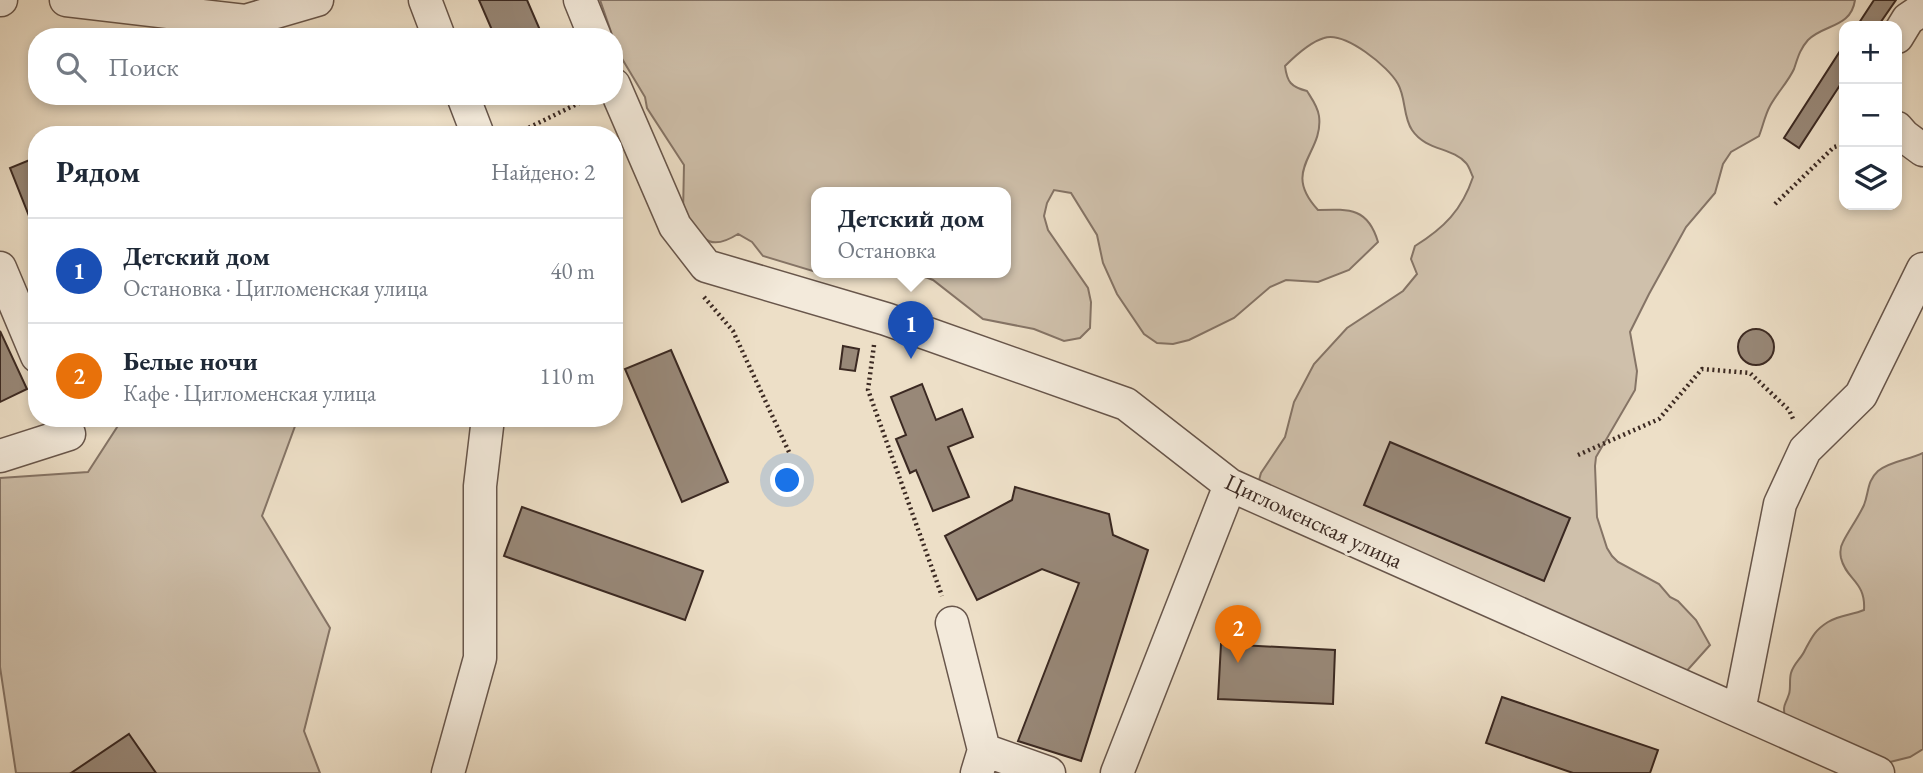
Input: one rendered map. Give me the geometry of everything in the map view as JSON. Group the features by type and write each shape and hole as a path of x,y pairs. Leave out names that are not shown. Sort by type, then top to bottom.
{"street":[{"path":"66,0 245,21 317,0"},
{"path":"425,0 436,28"},
{"path":"580,0 591,28"},
{"path":"1902,29 1908,19 1923,9"},
{"path":"466,105 475,126"},
{"name":"Цигломенская улица","path":"623,105 675,226 706,266 886,319 1126,404 1230,485 1878,773"},
{"path":"1902,134 1923,150"},
{"path":"0,268 28,335"},
{"path":"1739,711 1780,505 1805,450 1861,396 1923,269"},
{"path":"0,456 69,434 66,427"},
{"path":"448,773 480,658 480,486 487,427"},
{"path":"1117,773 1230,485"},
{"path":"952,623 981,761 1049,773"}],"path":[{"path":"532,126 574,105"},
{"path":"1775,204 1834,146 1839,145"},
{"path":"886,319 875,344 868,390 952,623"},
{"path":"1578,455 1659,419 1702,369 1750,373 1789,410 1805,450"}],"shaded area":[{"path":"600,0 1855,0 1843,21 1814,35 1805,43 1792,74 1768,109 1759,136 1731,152 1723,164 1715,193 1686,227 1630,332 1637,371 1635,390 1596,457 1597,517 1607,548 1618,562 1659,584 1670,597 1678,601 1696,620 1710,645 1684,674 1261,488 1261,473 1285,437 1294,402 1314,364 1347,328 1403,291 1417,274 1411,259 1415,246 1451,217 1469,189 1473,177 1467,164 1460,158 1418,137 1409,125 1398,84 1376,60 1354,45 1333,37 1324,38 1308,46 1285,66 1289,80 1297,88 1307,91 1319,116 1316,141 1303,172 1307,196 1318,210 1348,211 1363,217 1374,231 1378,242 1349,270 1318,282 1286,280 1270,287 1234,318 1189,340 1173,344 1157,343 1144,334 1117,294 1103,263 1097,235 1071,193 1054,190 1044,216 1048,230 1088,288 1091,302 1090,328 1080,338 1064,341 1034,329 983,319 928,278 1011,278 1011,187 811,187 811,270 763,256 752,242 738,234 719,242 706,240 683,214 684,165 647,108 645,97 623,60 623,28 610,28"},
{"path":"117,427 295,427 262,516 330,628 304,731 320,773 16,773 0,667 0,478 88,472"},
{"path":"1923,453 1923,749 1910,757 1882,764 1785,720 1784,708 1790,692 1792,670 1814,634 1832,620 1864,610 1862,593 1847,571 1840,550 1864,505 1872,479 1888,465"}],"building":[{"path":"479,0 527,0 539,28 491,28"},
{"path":"1874,0 1896,0 1881,21 1860,21"},
{"path":"1839,53 1839,87 1799,148 1784,138"},
{"path":"28,161 28,213 10,168"},
{"path":"1756,329 1769,334 1774,347 1769,360 1756,365 1743,360 1738,347 1743,334"},
{"path":"0,331 27,389 0,402"},
{"path":"843,346 859,349 855,371 840,369"},
{"path":"671,350 728,482 682,502 625,369"},
{"path":"922,384 936,420 962,409 973,437 948,447 969,497 933,511 916,470 910,473 896,439 906,435 891,397"},
{"path":"1390,442 1570,518 1544,581 1364,505"},
{"path":"1015,487 1109,514 1113,535 1148,550 1081,761 1018,741 1079,583 1042,569 977,600 945,536 1012,500"},
{"path":"522,507 703,571 685,620 504,556"},
{"path":"1221,644 1335,650 1333,704 1218,699"},
{"path":"1502,697 1658,750 1650,773 1573,773 1486,743"},
{"path":"129,734 156,773 71,773"}],"place":[{"name":"Детский дом","path":"911,359"},
{"name":"Белые ночи","path":"1238,663"}]}
